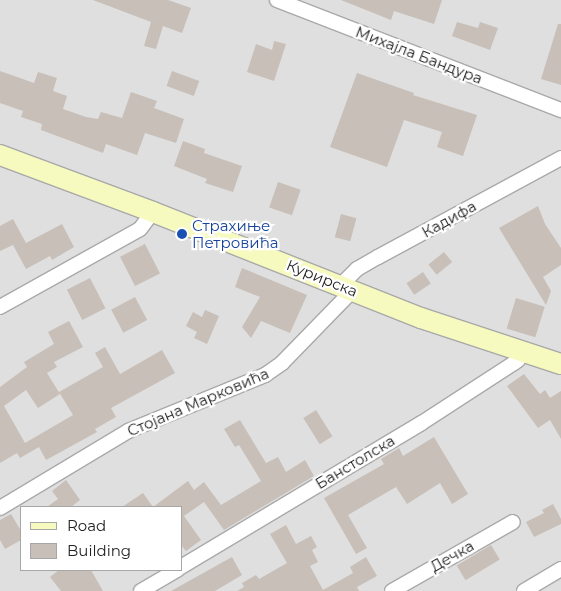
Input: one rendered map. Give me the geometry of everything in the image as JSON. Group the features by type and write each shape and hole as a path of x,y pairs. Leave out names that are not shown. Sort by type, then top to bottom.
{"street":[{"name":"Михајла Бандура","path":"284,1 561,110"},
{"name":"Курирска","path":"0,155 153,212 427,320 561,364"},
{"name":"Кадифа","path":"347,288 358,270 561,158"},
{"path":"0,307 140,229 153,212"},
{"name":"Стојана Марковића","path":"0,508 128,431 265,375 282,363 347,288"},
{"name":"Банстолска","path":"182,566 420,424 514,363 518,360 522,350"},
{"name":"Дечка","path":"392,591 513,522"},
{"path":"524,591 561,569"},
{"path":"141,591 174,571"}],"shaded area":[{"path":"0,0 561,0 561,591 0,591"}],"building":[{"path":"93,0 168,0 191,8 182,33 163,26 156,49 144,46 151,22"},
{"path":"341,0 442,0 434,24 394,11 391,20"},
{"path":"457,22 478,28 480,22 498,28 490,50 452,36"},
{"path":"558,24 561,24 561,85 541,79"},
{"path":"274,41 286,44 274,81 247,72 256,44 272,50"},
{"path":"0,71 34,83 38,72 57,78 53,91 67,96 63,109 86,117 98,119 101,112 122,118 131,92 157,101 154,108 184,119 176,143 145,133 137,155 106,144 103,153 41,130 42,124 21,117 23,111 0,103"},
{"path":"172,71 199,81 194,96 167,86"},
{"path":"357,73 414,93 413,95 477,115 463,156 437,147 442,132 404,120 387,167 330,147"},
{"path":"183,141 205,149 204,153 242,166 233,192 205,183 207,179 174,166"},
{"path":"278,182 301,190 292,215 269,208"},
{"path":"538,206 545,224 561,248 561,265 543,277 551,291 546,305 499,228"},
{"path":"341,214 356,218 350,241 335,237"},
{"path":"13,219 26,243 62,224 74,247 52,260 50,256 26,269 13,245 0,251 0,226"},
{"path":"145,244 160,273 135,286 120,257"},
{"path":"444,252 452,262 437,275 428,265"},
{"path":"242,268 307,295 290,333 261,321 251,338 242,327 260,297 235,287"},
{"path":"423,272 431,284 414,295 406,283"},
{"path":"90,278 105,308 82,320 67,290"},
{"path":"135,297 147,320 123,333 111,310"},
{"path":"516,298 545,307 535,337 507,329"},
{"path":"205,310 219,316 207,344 194,338 197,332 186,326 193,312 202,317"},
{"path":"69,321 83,347 54,362 57,367 47,373 60,394 38,408 26,390 4,406 25,443 73,415 59,392 103,367 95,353 105,347 120,374 162,350 175,373 111,408 116,417 95,429 97,432 46,460 39,447 20,458 17,453 0,463 0,387 27,367 24,362 54,344 48,332"},
{"path":"524,374 540,394 545,390 550,398 561,391 561,439 550,420 538,428 507,386"},
{"path":"316,410 332,436 320,444 303,418"},
{"path":"240,420 266,463 278,457 286,472 305,460 314,476 224,530 204,502 184,516 201,540 186,551 182,546 182,506 154,506 188,481 194,490 204,482 221,505 261,481 239,445 235,447 224,429"},
{"path":"434,437 468,494 452,504 440,483 407,504 396,487 348,515 367,548 356,554 324,498 384,464 381,459 399,448 403,456"},
{"path":"66,480 80,500 72,506 48,506 58,499 52,491"},
{"path":"143,493 152,506 124,506"},
{"path":"553,504 561,519 561,524 534,537 526,522 544,513 542,510"},
{"path":"11,514 20,529 20,541 5,549 0,540 0,520"},
{"path":"286,525 296,544 311,536 317,547 312,550 318,562 310,566 323,590 353,573 350,567 366,557 377,576 357,587 359,591 237,591 244,587 242,583 256,575 259,579 287,563 270,534"},
{"path":"491,545 500,560 465,580 457,566"},
{"path":"232,557 242,575 215,591 171,591"},
{"path":"58,571 92,571 103,591 61,591 50,577"}],"place":[{"name":"Страхиње Петровића","path":"182,234"}]}
